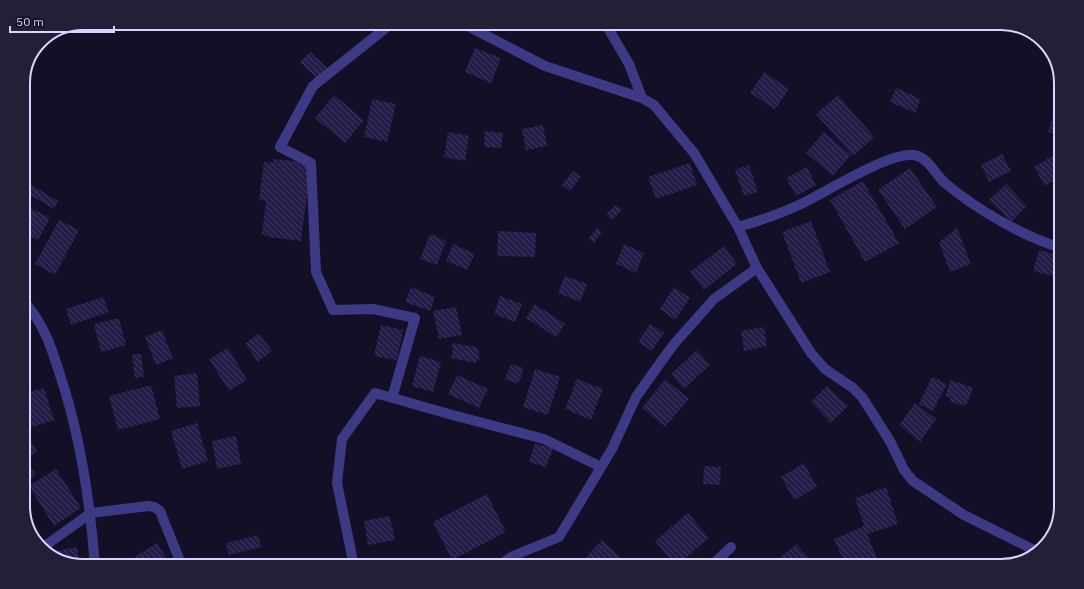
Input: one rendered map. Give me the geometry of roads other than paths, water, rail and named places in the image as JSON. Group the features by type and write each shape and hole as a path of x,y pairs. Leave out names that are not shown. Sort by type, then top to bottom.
{"street":[{"path":"383,30 313,86 280,148 311,163 316,272 334,310 373,309 415,318 392,398"},
{"path":"476,30 545,66 642,98 654,105 694,152 738,227 757,268 811,353 825,369 862,397 890,442 904,470 913,481 964,515 1032,549"},
{"path":"609,30 630,64 642,98"},
{"path":"738,227 766,219 800,204 886,160 904,155 925,159 943,181 959,195 1014,229 1054,246"},
{"path":"508,559 559,537 616,442 634,401 674,344 714,299 757,268"},
{"path":"30,308 48,338 68,398 76,430 91,513 94,559"},
{"path":"353,559 337,483 342,439 375,393 544,439 601,467"},
{"path":"47,545 91,513 148,506 154,507 160,511 179,559"},
{"path":"718,559 731,547"}]}
